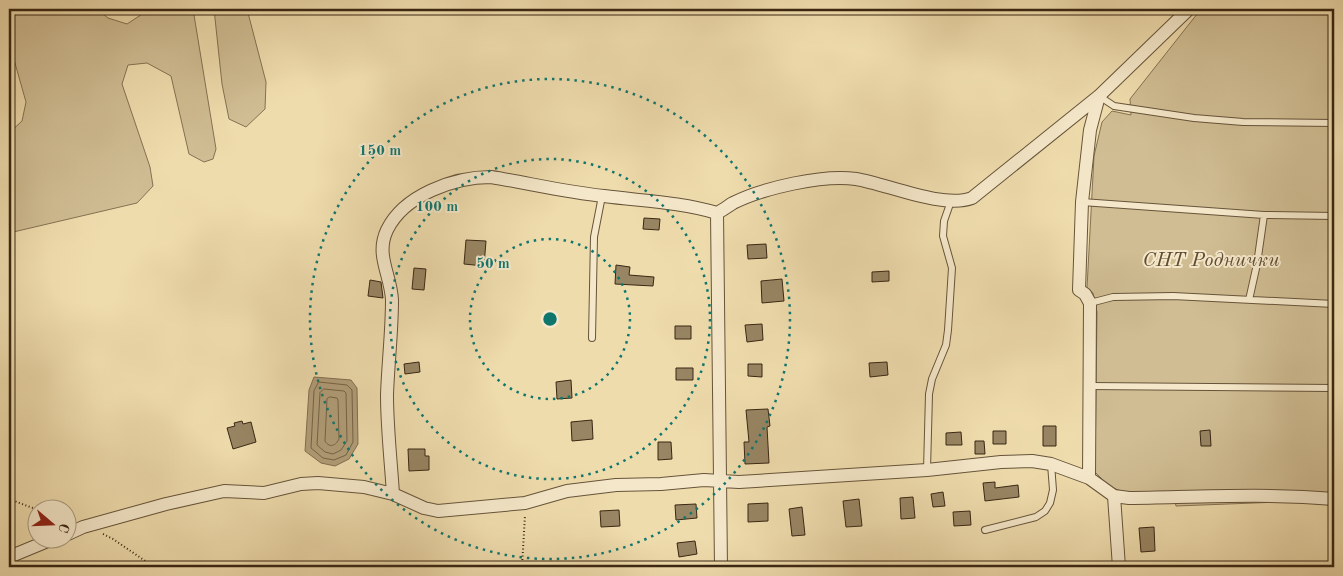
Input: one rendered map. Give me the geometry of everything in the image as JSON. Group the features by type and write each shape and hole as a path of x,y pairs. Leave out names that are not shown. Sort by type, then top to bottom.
{"street":[{"path":"717,213 732,203 755,194 815,180 856,179 913,194 963,202 972,198 1099,96 1189,9"},
{"path":"1089,478 1088,386 1090,303 1085,294 1079,290 1082,202 1090,130 1099,96"},
{"path":"393,494 387,398 392,299 381,251 388,229 398,214 431,191 452,182 474,177 491,177 602,196 681,204 717,213"},
{"path":"717,213 721,567"},
{"path":"78,529 166,504 224,491 264,493 301,484 318,483 364,487 393,494 424,508 438,511 526,504 567,491 616,485 661,484 704,480 739,482 1032,461 1051,464 1089,478 1114,496 1129,498 1302,496 1334,499"},
{"path":"1114,496 1119,567"},
{"path":"9,557 31,548"}],"lane":[{"path":"1099,96 1114,106 1194,118 1243,122 1334,124"},
{"path":"592,338 594,237 602,196"},
{"path":"927,470 929,394 932,379 946,345 948,330 952,268 943,236 944,221 951,201"},
{"path":"1082,202 1264,215 1334,216"},
{"path":"1249,300 1257,264 1264,215"},
{"path":"1090,303 1113,297 1173,296 1334,304"},
{"path":"1088,386 1334,388"},
{"path":"984,530 1036,517 1046,511 1053,490 1051,464"}],"path":[{"path":"9,499 28,506"},
{"path":"522,567 526,504"},
{"path":"102,534 113,539 154,567"}],"green space":[{"path":"9,9 97,9 108,18 127,24 150,9 193,9 216,149 213,159 204,162 189,154 171,76 147,63 128,65 122,84 150,167 153,186 137,203 9,233 9,133 22,121 26,102 9,42"},
{"path":"214,9 247,9 266,82 265,109 246,127 229,119 222,84"},
{"name":"СНТ Роднички","path":"1201,9 1334,9 1334,506 1306,501 1176,506 1173,492 1124,492 1110,487 1095,472 1097,312 1093,293 1087,288 1094,156 1102,122 1112,111 1131,115 1130,99"}],"water":[{"path":"314,377 351,380 357,388 358,444 349,459 335,466 321,463 305,451 309,390"}],"building":[{"path":"644,218 660,219 659,230 643,229"},
{"path":"466,240 486,241 484,266 464,264"},
{"path":"766,244 767,258 748,259 747,245"},
{"path":"616,265 630,267 629,275 654,277 653,286 615,284"},
{"path":"414,268 426,269 424,290 412,289"},
{"path":"889,271 889,281 872,282 872,272"},
{"path":"782,279 784,301 762,303 761,281"},
{"path":"370,280 381,282 383,298 368,296"},
{"path":"762,324 763,340 747,342 745,325"},
{"path":"675,326 691,326 691,339 675,339"},
{"path":"419,362 420,372 405,374 404,364"},
{"path":"887,362 888,375 870,377 869,363"},
{"path":"748,364 762,364 762,377 748,376"},
{"path":"676,368 693,368 693,380 676,380"},
{"path":"571,380 572,398 557,399 556,382"},
{"path":"768,409 770,426 767,427 769,463 745,464 744,442 749,442 746,410"},
{"path":"592,420 593,439 572,441 571,422"},
{"path":"242,421 243,424 251,422 256,442 233,449 227,428 235,426 234,423"},
{"path":"1043,426 1056,426 1056,446 1043,446"},
{"path":"1210,430 1211,446 1201,446 1200,431"},
{"path":"993,431 1006,431 1006,444 993,444"},
{"path":"961,432 962,445 946,445 946,433"},
{"path":"975,441 984,441 985,454 975,454"},
{"path":"658,442 671,442 672,459 658,460"},
{"path":"408,449 425,449 425,456 429,456 429,470 409,471"},
{"path":"995,482 995,488 1018,485 1019,497 985,501 983,483"},
{"path":"943,492 945,506 933,507 931,494"},
{"path":"913,497 915,518 901,519 900,498"},
{"path":"859,499 862,526 846,527 843,501"},
{"path":"768,503 768,521 748,522 748,504"},
{"path":"696,504 697,518 676,520 675,505"},
{"path":"802,507 805,535 792,536 789,509"},
{"path":"619,510 620,526 601,527 600,511"},
{"path":"970,511 971,525 954,526 953,512"},
{"path":"1154,527 1155,551 1141,552 1139,528"},
{"path":"695,541 697,554 679,557 677,543"}]}
